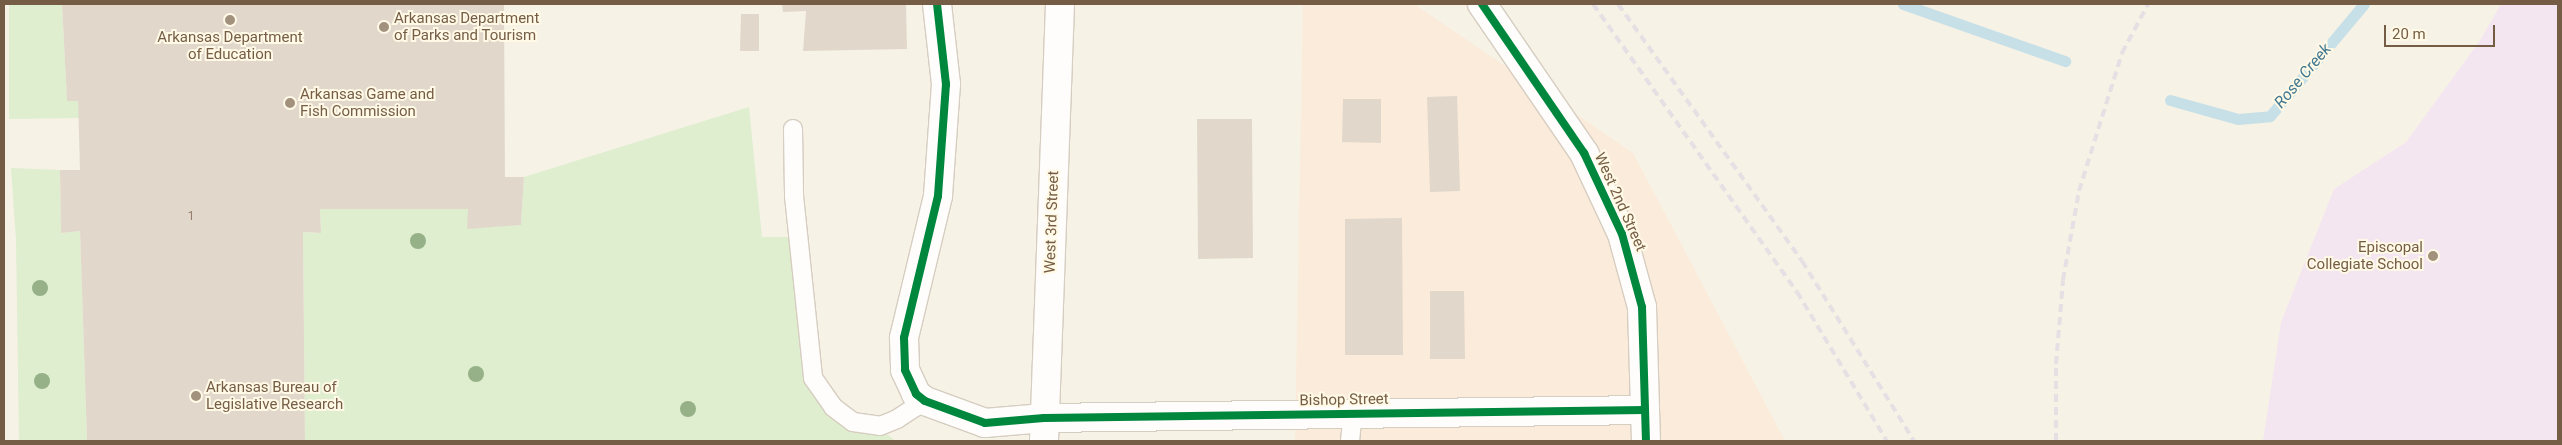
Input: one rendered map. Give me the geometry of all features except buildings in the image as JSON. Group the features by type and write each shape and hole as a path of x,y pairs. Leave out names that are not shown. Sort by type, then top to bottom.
{"street":[{"path":"925,402 916,394 905,370 904,338 938,196 946,84 937,4"},
{"name":"West 3rd Street","path":"1044,430 1060,4"},
{"name":"West 2nd Street","path":"1482,4 1584,153 1622,234 1642,306 1646,441"},
{"name":"Bishop Street","path":"925,402 986,423 1044,430 1353,414 1645,410"}],"lane":[{"path":"793,129 794,196 813,378 833,407 853,422 880,426 897,419 925,402"},
{"path":"1350,441 1353,414"}],"shaded area":[{"path":"1303,4 1414,4 1633,153 1785,441 1295,441"},
{"name":"Episcopal Collegiate School","path":"2501,4 2558,4 2558,441 2263,441 2281,322 2334,189 2406,142 2479,42"}],"green space":[{"path":"9,4 62,4 67,101 78,101 80,118 9,119"},
{"path":"749,107 762,237 789,237 797,313 833,407 873,424 896,441 305,441 303,232 321,233 320,209 468,209 468,228 521,225 524,177"},
{"path":"11,168 60,170 61,233 80,231 87,441 19,441 16,240"}],"waterway":[{"name":"Rose Creek","path":"1903,4 2065,61"},
{"name":"Rose Creek","path":"2170,100 2238,119 2270,116 2364,4"}],"railway":[{"path":"1593,4 1797,292 1887,441"},
{"path":"1618,4 1802,261 1914,441"},
{"path":"2056,441 2056,364 2063,280 2079,191 2122,53 2148,4"}],"cycle path":[{"path":"937,4 946,84 938,196 904,338 905,370 916,394 925,401 985,423 1044,418 1645,410"},
{"path":"1482,4 1584,153 1622,234 1642,307 1646,441"}],"place":[{"name":"Arkansas Department of Education","path":"230,20"},
{"name":"Arkansas Department of Parks and Tourism","path":"384,27"},
{"name":"Arkansas Game and Fish Commission","path":"290,103"},
{"name":"Episcopal Collegiate School","path":"2433,256"},
{"name":"Arkansas Bureau of Legislative Research","path":"196,396"}]}
